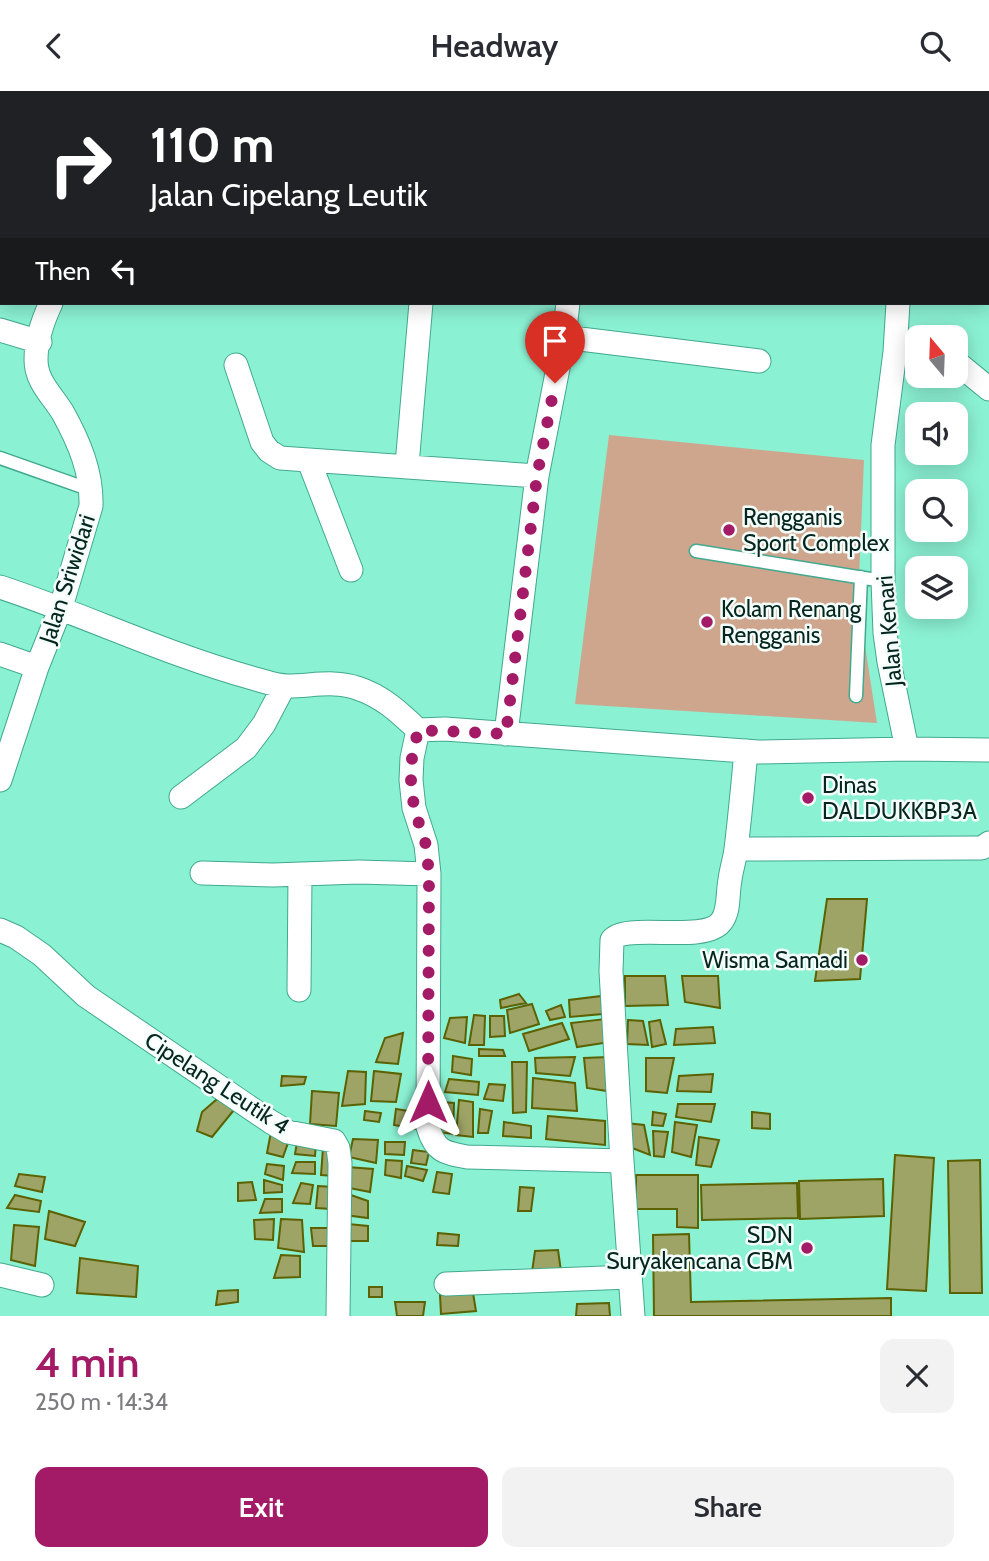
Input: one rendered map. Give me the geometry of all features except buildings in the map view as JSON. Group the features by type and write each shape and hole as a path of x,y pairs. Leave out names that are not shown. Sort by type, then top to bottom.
{"street":[{"name":"Jalan Sriwidari","path":"0,780 37,667 61,607 91,506 86,463 74,435 38,373 36,359 42,323 50,305"},
{"path":"407,465 421,305"},
{"path":"506,734 537,476 568,305"},
{"name":"Jalan Kenari","path":"898,305 905,347"},
{"path":"0,330 40,342"},
{"path":"564,337 759,361"},
{"name":"Jalan Kenari","path":"905,357 884,446 872,579 907,750"},
{"path":"236,365 258,432 268,450 280,458 537,476"},
{"path":"968,372 989,389"},
{"path":"309,460 351,570"},
{"path":"0,587 61,607 147,643 250,678 285,686 338,683 357,687 388,703 418,730 746,751 989,750"},
{"path":"0,655 37,667"},
{"path":"181,797 246,748 264,724 285,686"},
{"path":"418,730 411,780 414,808 426,845 429,874 428,1127 433,1143 446,1153 467,1157 622,1161"},
{"path":"633,1316 612,995 612,940 621,934 714,929 721,922 727,911 746,751"},
{"path":"736,849 982,848 989,843"},
{"path":"202,873 429,874"},
{"path":"299,990 300,875"},
{"name":"Cipelang Leutik 4","path":"0,930 16,937 42,955 86,996 271,1122 288,1132 334,1141 338,1147 340,1163 338,1316"},
{"path":"0,1275 43,1285"},
{"path":"446,1284 630,1277"}],"lane":[{"path":"0,458 91,490"},
{"path":"696,551 872,579 856,696"}],"shaded area":[{"name":"Rengganis Sport Complex","path":"609,435 864,460 858,601 877,723 575,704"}],"place":[{"name":"Rengganis Sport Complex","path":"729,530"},
{"name":"Kolam Renang Rengganis","path":"707,622"},
{"name":"Dinas DALDUKKBP3A","path":"808,798"},
{"name":"Wisma Samadi","path":"862,960"},
{"name":"SDN Suryakencana CBM","path":"807,1248"}],"route":[{"path":"428,1102 429,874 426,845 414,808 412,758 418,730 506,734 537,476 555,383"}]}
